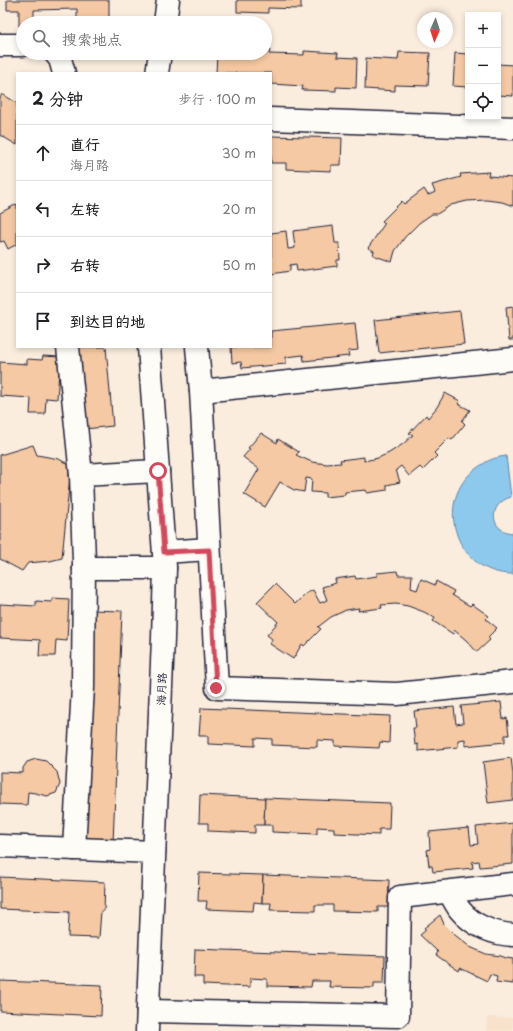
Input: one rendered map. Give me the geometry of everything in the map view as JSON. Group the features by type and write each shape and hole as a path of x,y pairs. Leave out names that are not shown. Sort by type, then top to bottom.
{"street":[{"path":"165,16 168,0"},
{"path":"0,45 16,45"},
{"path":"60,60 64,72"},
{"path":"157,72 159,60"},
{"path":"272,119 513,128"},
{"path":"68,348 81,475 84,568 82,686 74,849"},
{"name":"海月路","path":"147,1021 163,638 164,560 149,348"},
{"path":"197,348 201,391 216,688 397,694 513,682"},
{"path":"201,391 513,358"},
{"path":"81,475 158,471"},
{"path":"84,568 164,560 209,550"},
{"path":"0,846 154,852"},
{"path":"147,1021 398,1016 400,897 513,884"},
{"path":"449,892 461,911 478,926 500,934 513,935"}],"shaded area":[{"path":"487,1017 513,1018 513,1031 486,1031"}],"water":[{"path":"506,456 511,497 498,505 494,517 500,528 513,533 513,574 492,571 476,561 463,548 456,531 453,512 457,494 467,477 486,462 494,458"}],"building":[{"path":"7,0 109,0 109,16 77,16 77,9 34,10 34,16 19,16 19,10 7,10"},
{"path":"237,0 301,0 301,9 268,8 268,13 237,12"},
{"path":"304,51 338,53 337,57 357,58 356,88 336,87 336,91 302,90 303,86 272,84 272,72 216,72 217,60 272,60 272,54 304,55"},
{"path":"399,52 430,53 428,86 395,85 395,91 365,89 366,58 398,60"},
{"path":"455,53 465,54 465,87 453,86"},
{"path":"501,64 513,65 513,96 501,95"},
{"path":"2,94 16,102 16,144 0,135 0,98"},
{"path":"272,136 342,138 341,165 331,165 331,171 286,169 286,163 272,163"},
{"path":"489,172 488,176 513,178 513,206 502,202 486,200 467,201 451,205 437,214 432,214 419,223 405,237 395,251 392,262 373,255 374,251 368,248 385,223 382,221 402,201 404,204 424,189 428,195 431,194 435,192 432,185 461,177 460,174"},
{"path":"16,205 16,245 8,249 4,241 0,242 0,213"},
{"path":"333,226 335,243 339,243 340,260 337,260 337,266 297,271 296,264 290,265 290,271 272,274 272,233 286,231 288,249 295,248 293,231"},
{"path":"513,306 513,340 509,340 506,307"},
{"path":"460,311 464,344 379,353 375,320"},
{"path":"355,323 358,350 348,351 349,356 304,361 303,355 286,357 286,364 242,368 241,362 232,363 231,348 272,348 272,331"},
{"path":"77,348 106,348 113,426 85,429"},
{"path":"43,356 60,357 57,399 46,398 45,414 30,414 31,398 0,396 0,362 27,364 27,359 42,360"},
{"path":"445,393 460,401 458,404 470,410 462,421 465,424 452,440 449,438 434,453 437,456 423,470 420,467 409,476 401,466 396,470 400,482 387,485 387,490 367,493 366,490 345,492 345,495 325,497 325,493 311,492 312,479 306,478 304,492 294,490 280,482 265,507 244,494 259,469 243,457 250,449 248,448 261,433 277,443 278,439 299,452 296,455 312,462 327,464 341,463 340,460 364,457 364,461 378,458 403,444 413,435 409,433 426,415 428,418 437,407"},
{"path":"33,445 37,455 59,459 71,466 62,558 50,561 28,563 22,571 0,559 0,455"},
{"path":"397,571 398,575 412,575 411,588 417,590 421,579 435,585 436,581 454,591 452,595 470,606 472,604 489,616 486,619 497,628 488,637 490,640 477,652 454,630 453,634 433,621 435,618 408,606 396,604 381,605 382,608 358,611 359,608 346,610 331,617 318,627 321,629 304,646 302,644 293,659 270,644 272,639 267,635 278,622 257,602 275,584 295,604 305,594 313,590 320,603 327,600 322,587 336,583 335,579 355,576 356,579 377,576 377,573"},
{"path":"52,598 69,599 67,641 56,640 55,656 39,656 40,640 0,638 0,604 36,606 36,601 52,602"},
{"path":"91,610 122,611 113,844 83,843"},
{"path":"501,702 503,719 507,718 509,735 505,735 505,742 465,746 465,739 458,740 458,747 418,751 418,744 415,745 413,728 416,728 414,711 454,707 456,724 463,723 461,706"},
{"path":"201,708 390,716 389,743 380,742 379,748 335,746 335,741 317,740 317,747 272,745 272,739 255,738 255,746 208,744 208,736 199,736"},
{"path":"511,758 513,774 513,800 488,803 483,762"},
{"path":"36,759 46,761 57,772 60,784 56,793 47,796 28,792 27,805 0,804 0,772 23,773 23,768 27,762"},
{"path":"200,795 265,798 264,825 255,825 255,833 208,831 208,823 199,823"},
{"path":"265,798 390,803 389,829 379,829 379,835 334,833 334,828 317,827 317,834 272,832 272,825 264,825"},
{"path":"513,823 513,864 480,867 479,861 472,862 473,868 433,872 432,866 429,866 427,850 430,849 429,832 469,828 471,845 478,844 476,827"},
{"path":"199,873 263,875 262,903 254,902 253,911 206,909 207,901 198,901"},
{"path":"263,875 389,880 388,907 378,907 378,912 333,911 333,905 315,905 315,911 270,910 271,903 262,903"},
{"path":"0,877 105,882 104,911 101,911 99,938 68,937 69,912 0,909"},
{"path":"440,915 444,924 470,947 486,954 513,959 513,984 496,982 497,976 490,974 487,981 460,968 459,971 436,955 438,952 420,935 426,930 424,928"},
{"path":"195,949 385,956 384,983 374,983 374,988 329,987 330,981 312,981 311,987 267,986 267,979 250,978 250,987 203,985 203,977 194,977"},
{"path":"0,981 102,985 101,1016 0,1011"}],"route":[{"path":"158,471 164,552 209,550 216,688"}]}
